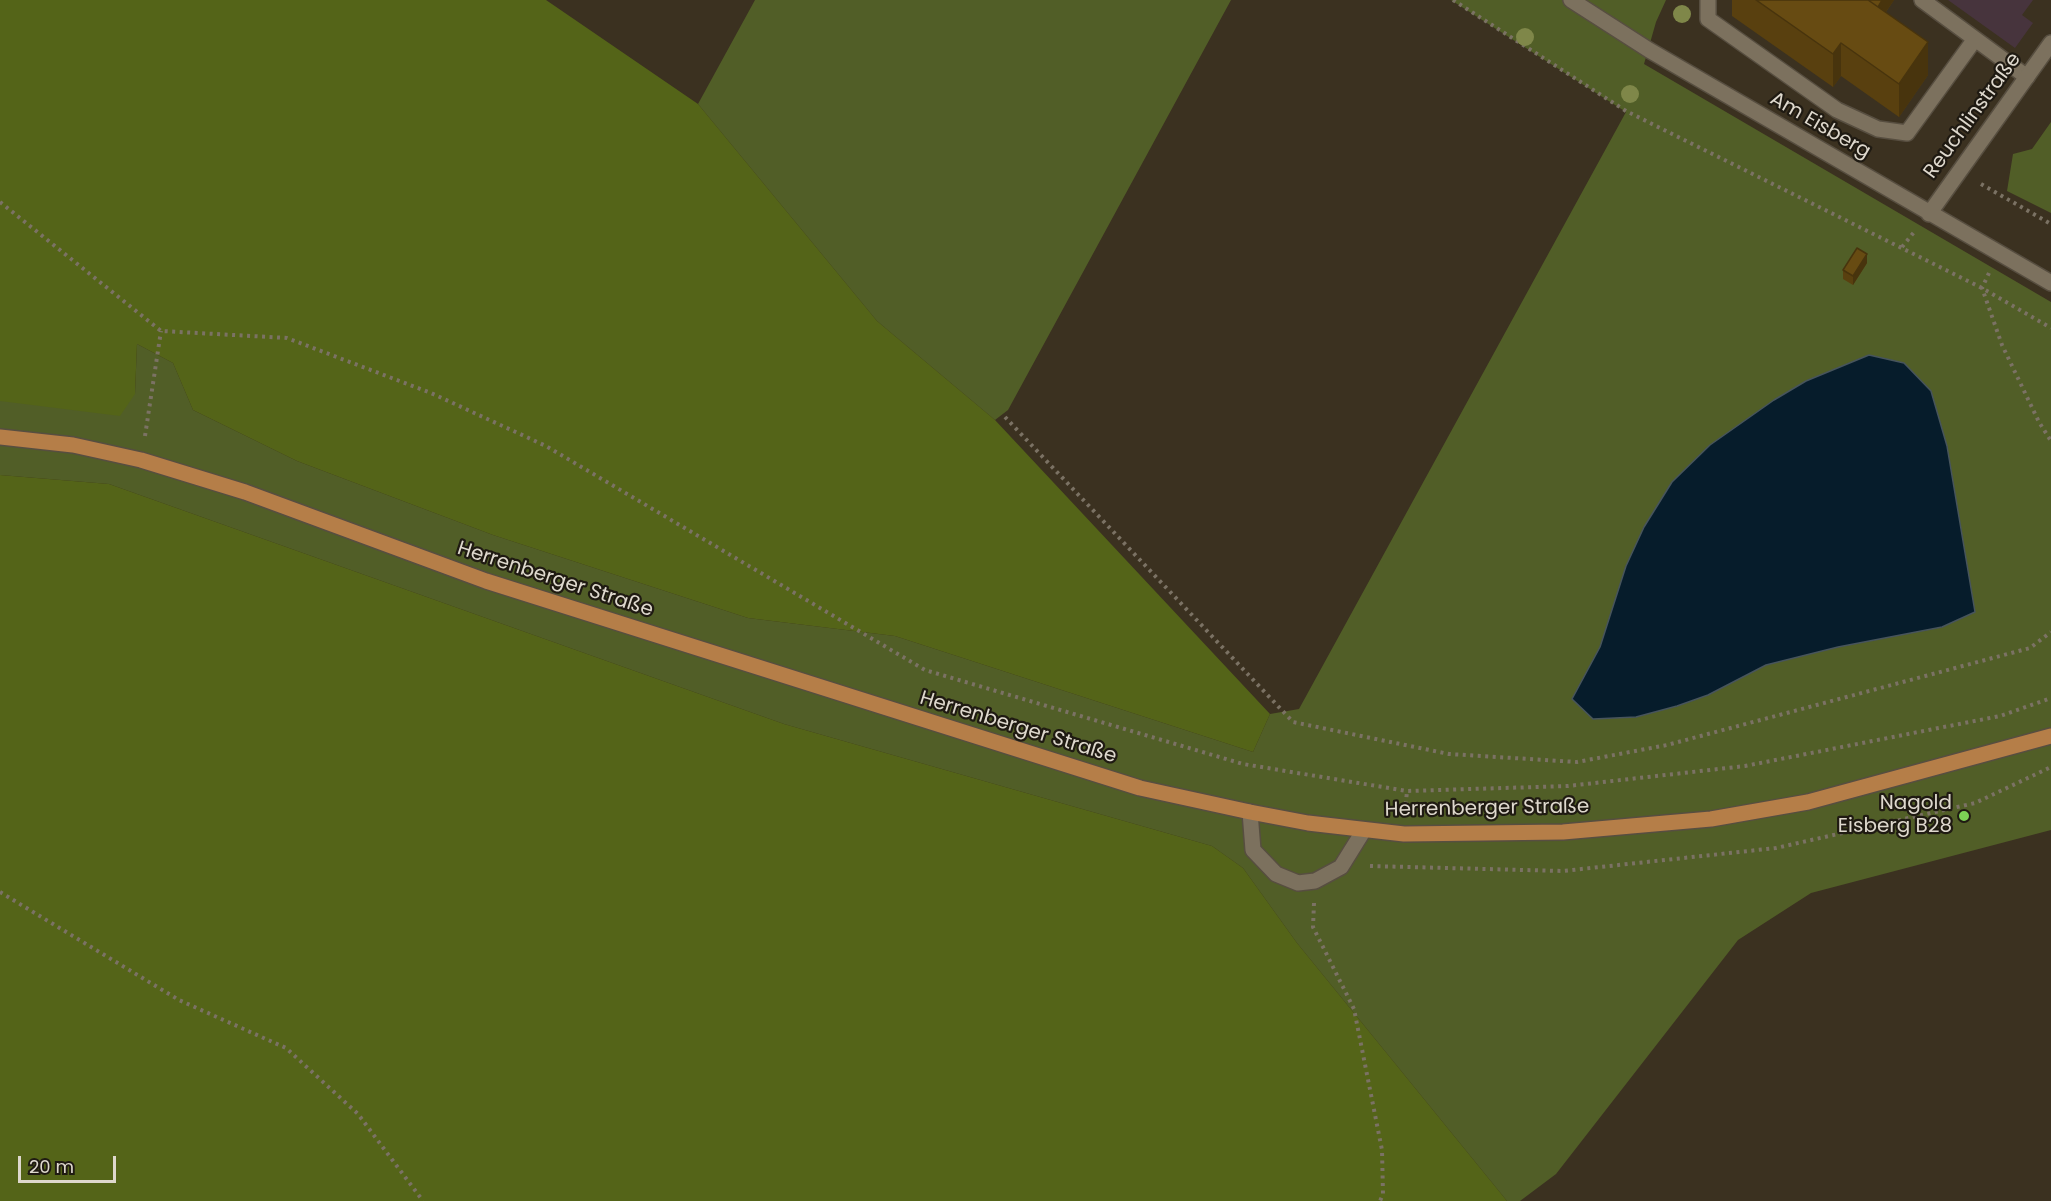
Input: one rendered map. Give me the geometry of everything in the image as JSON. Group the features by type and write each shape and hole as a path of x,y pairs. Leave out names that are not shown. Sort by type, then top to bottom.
{"main road":[{"name":"Herrenberger Straße","path":"0,437 72,445 141,460 245,492 486,581 1140,788 1250,813 1364,830 1404,834 1563,832 1711,819 1808,802 2051,736"}],"street":[{"name":"Am Eisberg","path":"1571,0 1649,50 2051,283"},
{"path":"1708,0 1708,19 1837,110 1878,129 1907,133 1975,39"},
{"path":"1922,0 2026,77"},
{"name":"Reuchlinstraße","path":"1929,214 2051,43"},
{"path":"1250,813 1253,850 1276,874 1298,883 1315,881 1341,867 1364,830"}],"path":[{"path":"1453,0 1626,111 1982,288 2051,328"},
{"path":"1959,171 2051,224"},
{"path":"0,202 161,331 286,338 431,393 546,446 925,670 1243,764 1407,792 1568,786 1745,766 2000,716 2051,698"},
{"path":"1982,288 2002,345 2039,422 2051,441"},
{"path":"141,460 161,331"},
{"path":"1005,417 1293,722 1449,754 1577,762 1667,745 2030,648 2051,632"},
{"path":"1315,881 1313,927 1354,1010 1382,1150 1383,1194 1380,1201"},
{"path":"0,892 179,1000 286,1048 358,1114 423,1201"}],"shaded area":[{"path":"1948,0 2033,0 2022,15 2033,23 2015,48"}],"green space":[{"path":"0,0 546,0 698,104 877,321 995,420 1270,714 1253,752 895,636 748,618 493,535 297,461 193,410 173,363 137,344 135,394 120,416 0,401"},
{"path":"755,0 1231,0 1008,410 995,420 877,321 698,104"},
{"path":"1451,0 1666,0 1656,22 1644,64 2051,302 2051,830 1811,893 1738,940 1556,1174 1520,1201 1507,1201 1297,943 1243,868 1212,846 784,724 109,484 0,475 0,401 135,394 137,344 173,363 193,410 297,461 493,535 748,618 895,636 1253,752 1270,714 1299,709 1626,112"},
{"path":"2051,122 2051,213 2007,191 2013,154 2032,149"},
{"path":"0,475 109,484 784,724 1212,846 1243,868 1297,943 1507,1201 0,1201"}],"water":[{"path":"1869,355 1904,363 1931,391 1947,446 1975,612 1942,627 1838,647 1766,665 1708,695 1677,706 1636,717 1593,719 1572,699 1600,647 1626,566 1644,527 1672,482 1710,445 1774,400 1806,381"}],"building":[{"path":"1756,0 1868,0 1928,42 1899,84 1841,43 1833,54"},
{"path":"1868,0 1882,0 1878,7"},
{"path":"1857,248 1867,254 1853,276 1843,270"}],"place":[{"name":"Nagold Eisberg B28","path":"1964,816"}]}
